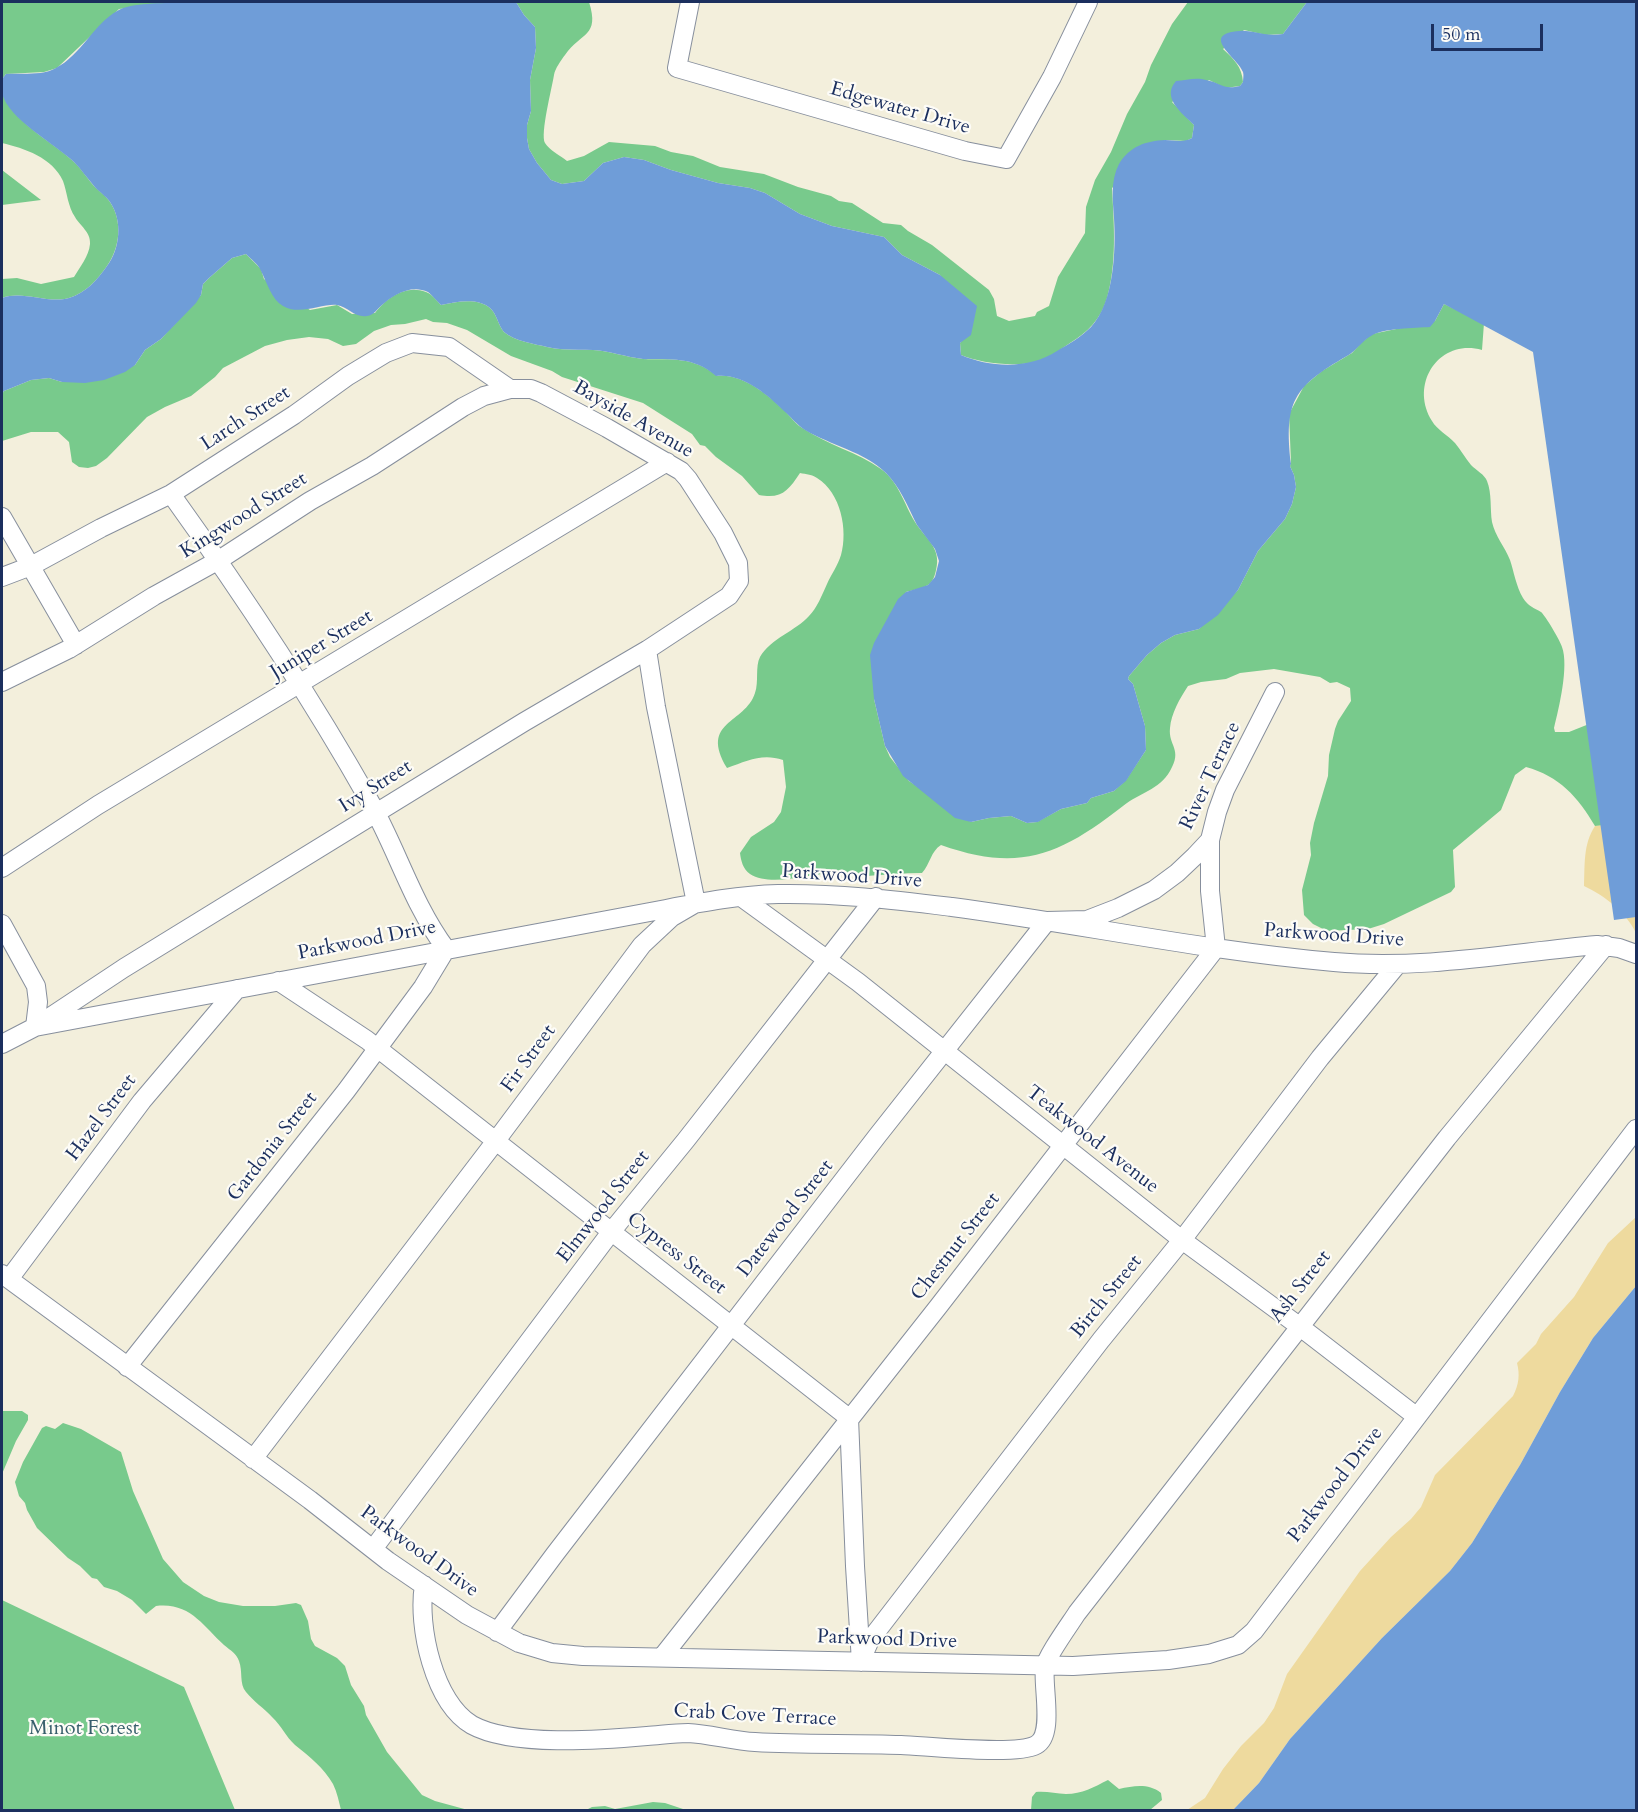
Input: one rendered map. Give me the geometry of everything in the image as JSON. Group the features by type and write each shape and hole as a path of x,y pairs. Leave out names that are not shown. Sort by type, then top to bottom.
{"street":[{"name":"Edgewater Drive","path":"690,2 677,68 965,152 1006,159 1053,77 1082,3"},
{"name":"Larch Street","path":"2,577 31,566 100,528 171,494 294,415 348,376 386,353 412,343 449,347 510,389"},
{"name":"Bayside Avenue","path":"510,389 531,389 541,393 681,471 723,533 738,563 740,573 738,584"},
{"name":"Kingwood Street","path":"2,682 76,645 161,592 219,560 463,407 484,396 510,389"},
{"name":"Juniper Street","path":"2,868 98,805 667,462"},
{"path":"171,494 219,560 266,631 345,758 376,813 421,911 446,949"},
{"path":"2,517 76,645"},
{"name":"Ivy Street","path":"34,1027 124,968 376,813 647,650 729,596 738,584"},
{"path":"647,650 664,748 696,903"},
{"name":"River Terrace","path":"1047,921 1087,920 1130,902 1154,890 1177,873 1210,840 1226,790 1275,692"},
{"path":"1210,840 1210,891 1216,948"},
{"name":"Parkwood Drive","path":"2,1044 34,1027 696,903 741,897 812,894 876,897 1216,948 1335,962 1397,965 1605,945 1636,954"},
{"name":"Teakwood Avenue","path":"741,897 945,1050 1182,1240 1299,1326 1417,1418"},
{"name":"Elmwood Street","path":"373,1549 611,1232 876,897"},
{"name":"Fir Street","path":"253,1459 642,945 672,917 696,903"},
{"name":"Datewood Street","path":"497,1632 730,1326 1047,921"},
{"path":"2,924 36,987 38,1006 34,1027"},
{"name":"Ash Street","path":"1045,1665 1077,1613 1299,1326 1447,1138 1605,945"},
{"name":"Chestnut Street","path":"662,1657 1216,948"},
{"name":"Gardonia Street","path":"128,1367 346,1091 423,987 446,949"},
{"name":"Birch Street","path":"861,1662 870,1640 1101,1340 1182,1240 1320,1058 1397,965"},
{"name":"Cypress Street","path":"278,981 377,1049 849,1418"},
{"name":"Hazel Street","path":"5,1277 142,1101 237,989"},
{"name":"Parkwood Drive","path":"5,1277 310,1500 373,1549 497,1632 525,1645 562,1654 861,1662 1073,1666 1168,1660 1209,1654 1238,1645 1260,1622 1636,1129"},
{"path":"849,1418 861,1662"},
{"name":"Crab Cove Terrace","path":"424,1585 422,1622 440,1687 467,1721 485,1731 510,1736 562,1739 689,1733 736,1741 770,1743 853,1743 1023,1749 1038,1744 1045,1733 1045,1665"}],"green space":[{"path":"2,2 182,2 119,9 57,68 44,72 6,74 2,79"},
{"path":"516,2 589,2 592,13 590,28 557,67 545,121 545,143 567,161 584,156 609,142 655,146 693,156 720,167 764,174 831,196 839,201 852,203 883,223 901,225 932,245 989,290 994,299 997,316 1009,321 1035,316 1037,312 1049,306 1058,277 1085,233 1086,207 1095,180 1111,152 1127,114 1172,24 1188,2 1307,2 1283,34 1266,35 1244,30 1223,49 1239,68 1243,82 1240,86 1225,88 1209,80 1172,102 1194,125 1192,138 1186,141 1165,140 1112,188 1114,257 1107,298 1093,324 1083,334 1046,358 1027,363 1004,364 980,361 961,355 960,343 965,337 940,275 902,255 884,237 832,226 800,214 765,193 750,188 718,183 644,160 624,157 603,163 584,181 562,184 551,180 529,149 527,125 531,111 530,80 536,48 535,27"},
{"path":"2,92 15,113 24,122 79,167 108,200 117,217 117,243 111,259 91,285 81,293 69,298 52,299 18,295 2,298 2,279 17,278 41,284 74,277 86,257 90,240 73,213 63,181 52,166 37,155 2,143"},
{"path":"2,170 41,200 2,205"},
{"path":"246,254 261,269 264,279 310,310 337,305 352,314 375,313 397,294 419,290 430,294 441,305 466,301 479,302 492,310 504,332 525,342 559,349 599,351 643,359 682,360 699,365 717,376 736,378 754,386 801,427 881,469 897,487 915,522 932,544 937,555 934,576 930,584 906,592 874,699 885,746 890,757 909,781 971,822 1011,816 1027,823 1037,822 1061,809 1087,803 1091,798 1114,791 1126,780 1146,750 1145,726 1133,684 1128,679 1129,676 1161,643 1175,635 1199,629 1238,590 1258,551 1285,519 1296,487 1290,466 1289,414 1304,386 1322,371 1352,353 1372,334 1435,321 1444,304 1484,323 1482,350 1467,348 1441,357 1432,367 1426,379 1424,393 1426,407 1434,424 1455,443 1471,465 1487,481 1493,527 1510,560 1523,598 1543,614 1562,647 1564,676 1555,732 1569,732 1589,724 1624,824 1595,826 1582,806 1558,782 1526,767 1515,775 1501,810 1453,850 1455,887 1451,892 1384,924 1368,929 1327,931 1313,924 1304,915 1302,890 1311,855 1310,843 1314,823 1328,776 1329,755 1335,729 1351,701 1350,688 1337,682 1330,683 1320,677 1274,669 1240,673 1226,679 1188,686 1172,717 1170,734 1175,758 1170,771 1155,787 1079,837 1059,847 1017,858 994,858 941,845 922,873 866,876 833,873 779,880 758,878 746,870 740,853 751,837 774,822 781,812 786,787 783,760 761,758 727,768 720,753 718,741 727,724 750,703 757,684 760,657 764,651 812,613 840,559 844,535 841,513 832,493 815,477 800,473 792,485 779,495 759,495 742,476 705,446 700,445 692,434 643,403 562,377 511,356 467,330 426,319 391,325 374,331 356,344 343,346 328,339 309,337 265,346 223,368 191,396 147,417 107,458 96,466 79,467 72,462 69,442 58,432 31,432 2,441 2,394 4,391 31,380 49,378 62,382 135,365 145,350 161,339 201,295 203,284 209,278 232,258"},
{"path":"2,1411 22,1411 28,1415 28,1420 2,1474"},
{"path":"63,1423 81,1429 121,1452 133,1491 163,1559 183,1582 204,1596 219,1602 243,1606 275,1606 296,1603 301,1605 315,1646 337,1658 345,1666 351,1685 387,1752 422,1795 468,1810 341,1810 336,1790 329,1778 246,1692 236,1656 202,1623 187,1612 168,1606 156,1606 146,1614 132,1600 117,1591 104,1587 97,1579 92,1578 68,1558 37,1528 19,1496 15,1482 42,1428 46,1426 55,1429"},
{"name":"Minot Forest","path":"2,1600 184,1687 235,1810 2,1810"},
{"path":"1108,1780 1119,1789 1135,1786 1151,1788 1161,1793 1162,1800 1150,1810 1031,1810 1032,1797 1036,1792 1077,1793"},
{"path":"653,1802 665,1803 686,1810 586,1810 605,1806 615,1809"}],"sand":[{"path":"1624,824 1636,873 1636,933 1627,918 1614,905 1584,886 1588,840 1595,826"},
{"path":"1636,1217 1636,1286 1593,1338 1472,1543 1450,1571 1382,1638 1290,1739 1259,1783 1233,1810 1187,1810 1205,1798 1241,1746 1264,1723 1274,1708 1287,1674 1360,1571 1421,1507 1435,1475 1513,1396 1518,1380 1517,1363 1536,1344 1541,1334 1574,1297 1608,1243"}],"water":[{"path":"181,2 516,2 535,27 536,48 530,80 531,111 527,125 529,149 551,180 562,184 584,181 603,163 624,157 644,160 718,183 750,188 765,193 800,214 832,226 884,237 902,255 940,275 977,306 971,335 960,343 961,355 985,362 1010,365 1023,364 1046,357 1083,334 1099,316 1105,304 1112,276 1115,231 1113,191 1114,177 1119,164 1128,153 1145,143 1165,140 1182,141 1192,138 1194,125 1172,99 1172,87 1176,81 1199,79 1226,87 1240,86 1243,82 1243,72 1221,42 1222,37 1228,33 1243,31 1269,35 1283,34 1307,2 1636,2 1636,917 1614,920 1533,352 1444,304 1430,327 1376,333 1350,354 1314,377 1304,387 1291,411 1290,466 1296,487 1285,519 1258,551 1238,590 1218,615 1199,629 1175,635 1161,643 1129,676 1128,679 1133,684 1145,726 1146,750 1126,781 1114,791 1091,798 1087,803 1061,809 1038,822 1027,823 1011,816 971,822 955,818 903,776 885,746 874,699 870,655 898,599 906,592 928,585 935,577 939,561 935,549 917,525 900,491 886,473 858,454 805,430 770,398 744,381 716,376 699,365 681,360 643,359 593,350 559,349 525,342 504,332 492,310 485,305 466,301 441,305 428,292 422,290 415,289 397,294 367,316 359,315 337,305 304,310 289,309 275,299 257,264 246,254 232,258 209,278 203,284 201,295 196,303 161,339 145,350 135,365 125,372 104,380 85,383 62,382 49,378 31,380 4,391 2,394 2,298 18,295 61,299 81,293 95,281 115,252 118,226 110,202 74,162 22,122 13,112 2,93 2,79 6,74 38,73 56,68 73,56 101,24 123,8"},
{"path":"1636,1286 1636,1810 1233,1810 1259,1783 1290,1739 1382,1638 1450,1571 1472,1543 1593,1338"}]}
